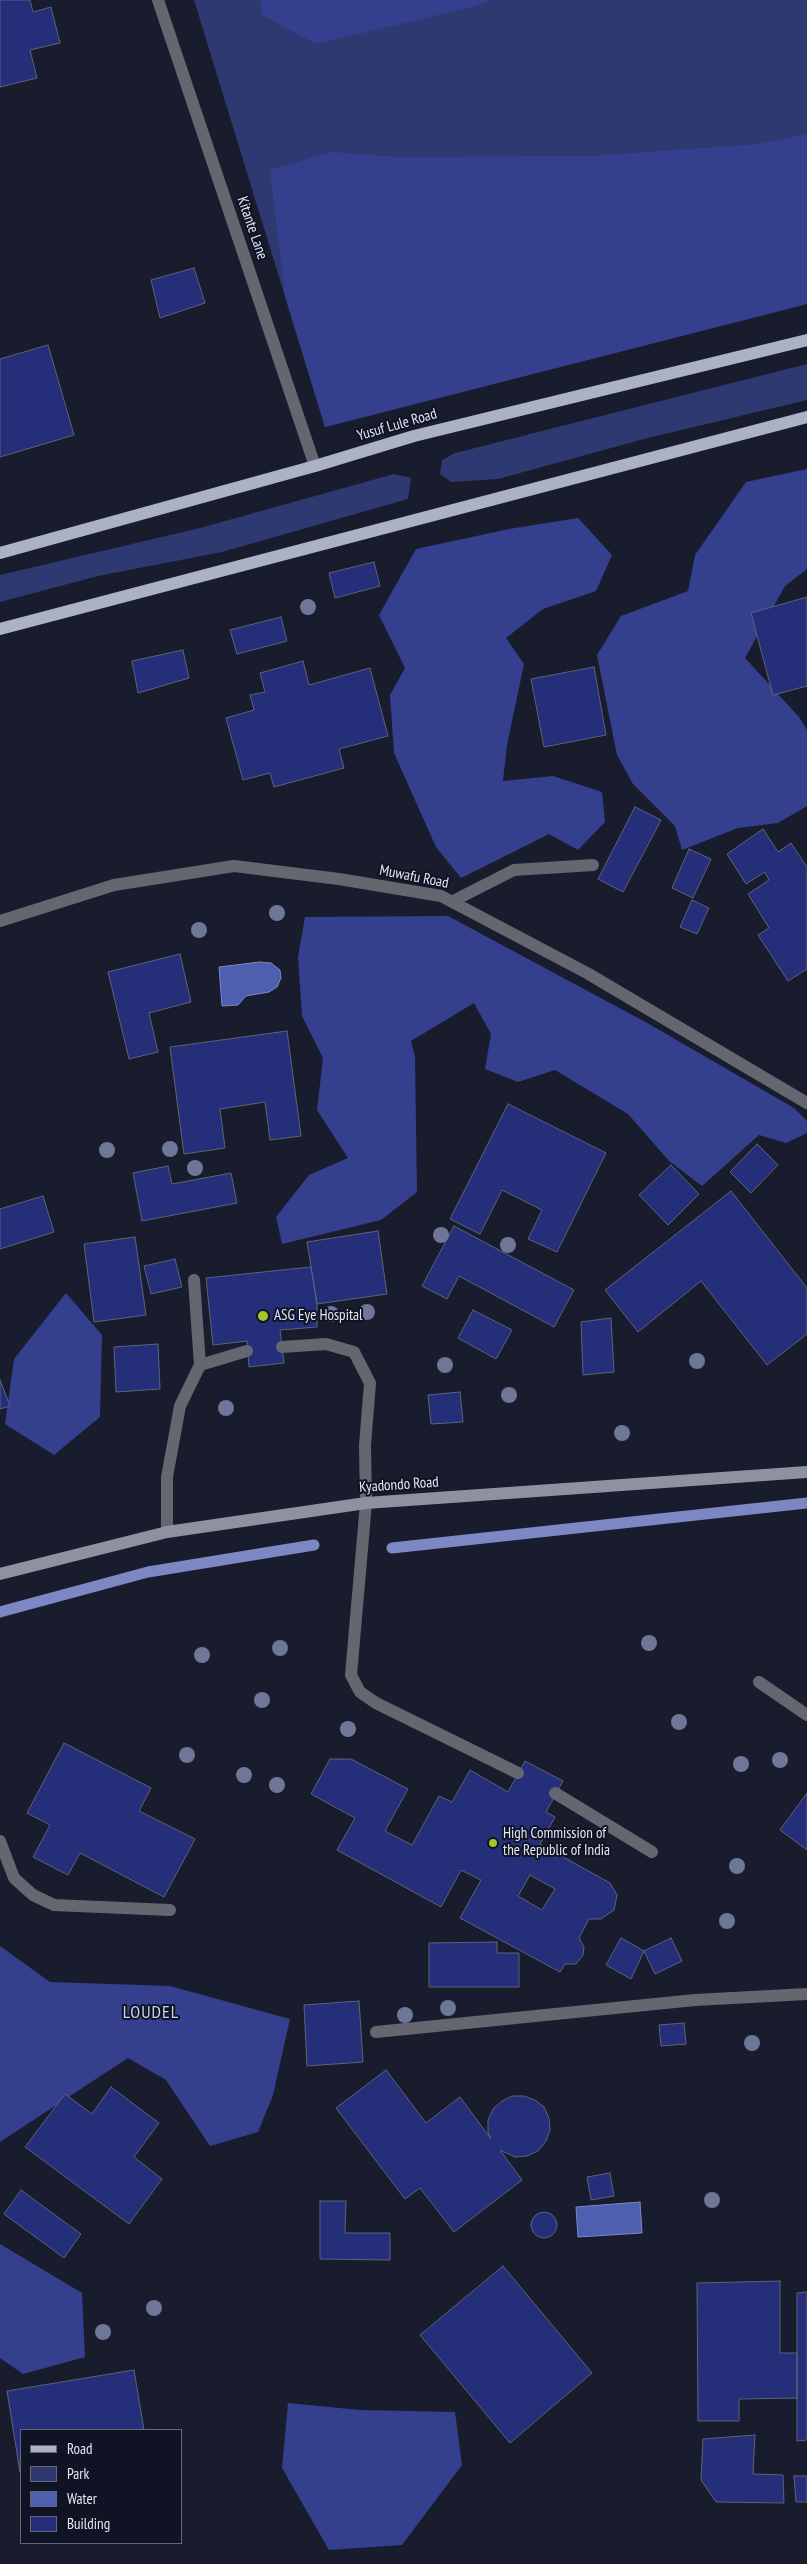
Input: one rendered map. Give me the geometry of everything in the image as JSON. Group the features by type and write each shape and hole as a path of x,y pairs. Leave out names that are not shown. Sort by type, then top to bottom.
{"main road":[{"name":"Yusuf Lule Road","path":"0,553 314,466 414,436 807,340"},
{"path":"0,629 807,417"},
{"name":"Kyadondo Road","path":"0,1574 168,1532 366,1503 807,1472"}],"street":[{"name":"Kitante Lane","path":"158,0 314,466"},
{"path":"452,900 514,870 593,865"},
{"name":"Muwafu Road","path":"0,921 114,885 234,866 339,879 441,896 452,900 587,973 807,1103"},
{"path":"168,1532 167,1477 180,1406 200,1365 194,1280"},
{"path":"282,1347 326,1344 354,1352 370,1382 365,1445 366,1503 352,1675 360,1692 376,1703 518,1773"},
{"path":"200,1365 247,1351"},
{"path":"759,1682 807,1715"},
{"path":"556,1793 652,1852"},
{"path":"0,1842 14,1878 33,1895 54,1904 170,1910"},
{"path":"376,2032 695,2000 807,1994"}],"green space":[{"path":"194,0 807,0 807,304 325,427"},
{"path":"807,364 807,400 644,439 498,479 451,482 440,474 442,460 455,453"},
{"path":"394,474 411,478 408,499 222,552 98,576 0,602 0,575 200,528"}],"shaded area":[{"path":"260,0 491,0 476,6 316,44 262,15"},
{"path":"807,134 807,304 325,427 285,296 270,170 332,152 396,157 593,156 759,144"},
{"path":"807,469 807,569 785,586 745,658 799,717 807,730 807,806 778,823 738,828 682,850 675,826 633,784 617,755 597,655 621,616 688,591 695,555 746,482"},
{"path":"578,518 612,555 596,591 543,609 506,638 524,664 507,745 503,781 553,776 602,792 605,822 578,850 549,834 461,878 436,847 394,753 390,695 405,668 379,615 416,549 509,529"},
{"path":"448,916 649,1024 794,1108 807,1121 807,1133 786,1143 759,1135 702,1186 669,1161 628,1114 555,1070 518,1082 485,1069 491,1034 474,1003 411,1041 415,1057 417,1192 381,1220 282,1244 276,1217 309,1175 348,1158 317,1110 323,1058 302,1016 298,957 305,917"},
{"path":"66,1293 102,1335 100,1417 54,1455 5,1424 14,1359"},
{"path":"0,1946 50,1982 170,1986 290,2019 273,2095 258,2132 210,2146 166,2080 128,2058 0,2142"},
{"path":"0,2244 82,2293 85,2357 23,2374 0,2358"},
{"path":"288,2403 360,2410 455,2412 462,2465 402,2545 329,2550 282,2468"}],"water":[{"path":"260,962 271,963 280,970 281,978 277,987 269,992 246,996 238,1005 222,1006 219,967"},
{"path":"640,2202 642,2233 578,2237 576,2207"}],"building":[{"path":"0,0 30,0 33,12 51,7 60,43 30,50 37,78 0,87"},
{"path":"194,268 205,303 160,318 151,280"},
{"path":"48,345 74,435 0,457 0,359"},
{"path":"374,562 380,586 335,598 329,573"},
{"path":"807,597 807,686 773,695 751,613"},
{"path":"281,617 287,641 237,654 230,630"},
{"path":"183,650 189,678 138,693 132,661"},
{"path":"303,661 309,685 370,668 388,736 339,749 344,768 274,787 270,773 243,780 226,718 254,710 250,695 265,692 260,673"},
{"path":"594,667 606,735 544,747 531,679"},
{"path":"635,807 661,820 623,892 598,879"},
{"path":"763,829 778,852 791,843 807,867 807,969 788,981 758,935 769,928 748,894 769,880 765,872 746,884 727,854"},
{"path":"689,849 711,859 693,898 672,888"},
{"path":"692,900 709,908 697,934 680,927"},
{"path":"180,954 191,1002 149,1013 158,1052 129,1059 108,972"},
{"path":"287,1031 301,1136 270,1140 265,1102 220,1109 225,1148 184,1154 170,1047"},
{"path":"508,1104 606,1153 557,1252 528,1239 542,1210 502,1190 480,1234 450,1219"},
{"path":"757,1144 778,1165 751,1193 730,1172"},
{"path":"671,1165 699,1194 668,1225 639,1195"},
{"path":"168,1166 172,1184 231,1173 237,1203 142,1221 133,1173"},
{"path":"731,1191 807,1288 807,1334 767,1365 701,1281 638,1332 605,1290"},
{"path":"43,1196 54,1232 0,1249 0,1209"},
{"path":"454,1226 574,1290 554,1327 459,1276 447,1299 422,1286"},
{"path":"378,1231 387,1294 317,1304 307,1242"},
{"path":"135,1237 146,1315 94,1322 84,1244"},
{"path":"175,1259 182,1287 151,1294 144,1266"},
{"name":"ASG Eye Hospital","path":"311,1267 317,1304 317,1327 280,1330 284,1363 249,1367 247,1341 213,1345 206,1278"},
{"path":"473,1310 512,1330 496,1359 458,1338"},
{"path":"611,1318 614,1372 583,1375 581,1322"},
{"path":"158,1344 160,1389 116,1392 114,1347"},
{"path":"0,1380 10,1406 0,1409"},
{"path":"460,1392 463,1422 431,1424 428,1395"},
{"path":"64,1743 151,1788 139,1811 195,1839 164,1897 80,1853 68,1875 33,1857 50,1825 27,1813"},
{"path":"330,1759 351,1759 408,1789 385,1831 412,1845 439,1796 452,1802 470,1770 508,1792 525,1761 563,1781 546,1812 555,1817 540,1844 610,1883 617,1895 614,1910 601,1919 589,1919 579,1938 584,1947 583,1955 576,1964 565,1964 560,1972 460,1918 481,1880 461,1870 441,1907 337,1850 355,1818 311,1794","holes":["530,1875 555,1889 542,1910 518,1896"]},
{"path":"807,1793 807,1850 780,1830"},
{"path":"621,1938 644,1951 631,1979 606,1965"},
{"path":"671,1938 682,1961 655,1974 644,1951"},
{"path":"497,1942 497,1953 519,1953 519,1987 429,1987 429,1943"},
{"path":"359,2001 363,2062 307,2066 304,2005"},
{"path":"684,2023 686,2044 661,2046 659,2025"},
{"path":"386,2070 426,2123 460,2097 491,2139 488,2132 488,2120 493,2109 502,2101 512,2096 524,2096 535,2100 544,2107 549,2118 550,2130 546,2141 538,2151 527,2156 515,2157 500,2150 522,2180 454,2232 420,2188 405,2199 336,2108"},
{"path":"111,2087 159,2123 134,2157 162,2179 129,2224 25,2147 65,2094 92,2114"},
{"path":"610,2173 614,2196 591,2200 587,2177"},
{"path":"21,2190 81,2234 64,2258 4,2214"},
{"path":"320,2201 346,2201 345,2233 390,2233 390,2260 320,2259"},
{"path":"544,2212 553,2216 557,2225 553,2234 544,2238 535,2234 531,2225 535,2216"},
{"path":"503,2266 592,2373 510,2443 420,2335"},
{"path":"780,2281 780,2353 797,2353 797,2398 739,2399 739,2421 698,2421 697,2283"},
{"path":"807,2292 807,2440 797,2441 797,2293"},
{"path":"134,2370 144,2429 20,2429 20,2472 7,2391"},
{"path":"755,2435 753,2474 783,2475 784,2503 716,2502 701,2480 703,2439"},
{"path":"794,2476 807,2476 807,2502 796,2502"}],"waterway":[{"path":"392,1548 807,1503"},
{"path":"0,1612 148,1572 314,1545"}],"place":[{"name":"ASG Eye Hospital","path":"263,1316"},
{"name":"High Commission of the Republic of India","path":"493,1843"}],"district":[{"name":"LOUDEL","path":"151,2013"}]}
